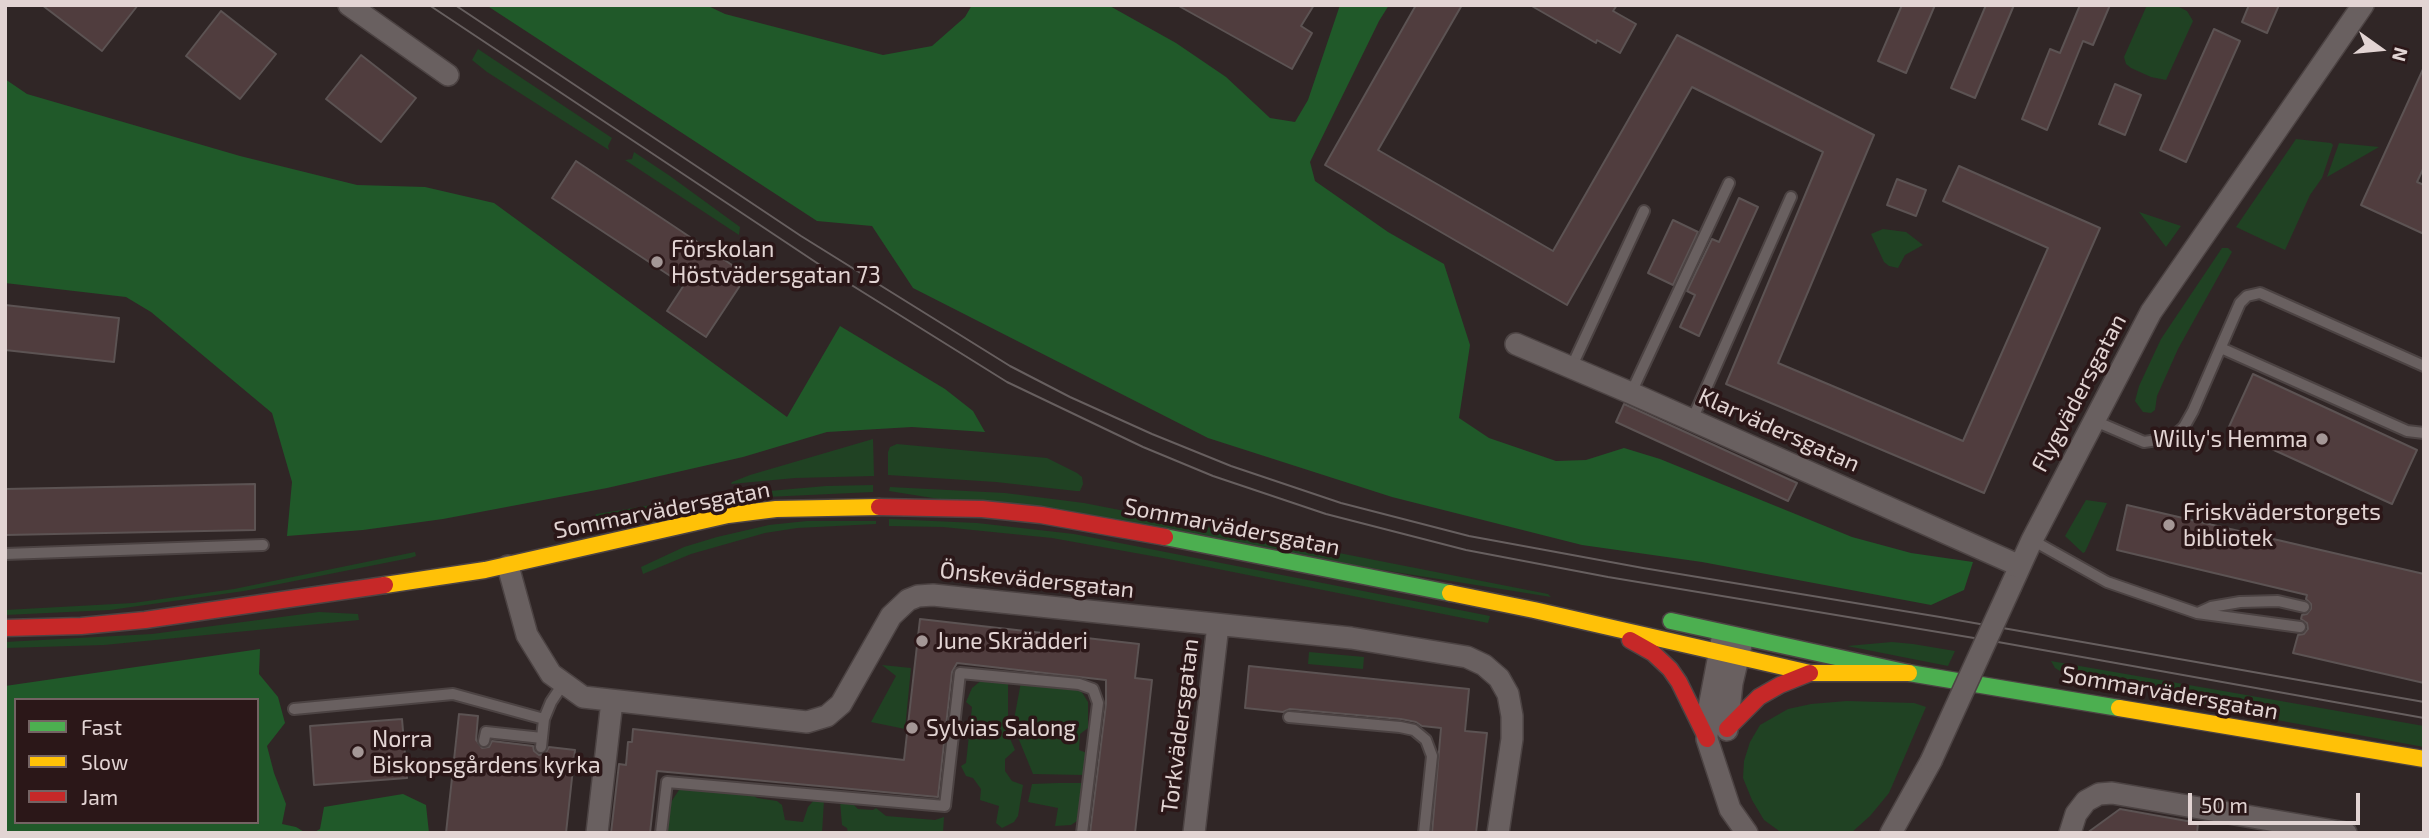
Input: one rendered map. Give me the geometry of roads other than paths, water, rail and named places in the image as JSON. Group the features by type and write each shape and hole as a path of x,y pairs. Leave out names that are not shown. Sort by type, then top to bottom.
{"street":[{"path":"349,5 448,75"},
{"name":"Flygvädersgatan","path":"1891,833 1931,761 2032,540 2151,313 2363,5"},
{"name":"Klarvädersgatan","path":"1517,344 2020,566"},
{"name":"Sommarvädersgatan","path":"5,628 81,626 145,620 508,566 716,518 776,509 835,506 955,508 1041,515 1142,532 1534,610 1810,673 1909,673"},
{"name":"Önskevädersgatan","path":"508,566 527,635 551,674 583,697 807,722 827,716 841,704 891,617 900,606 918,596 933,595 1351,638 1467,657 1484,665 1499,678 1508,694 1512,716 1512,739 1498,833"},
{"name":"Sommarvädersgatan","path":"1534,610 1602,610"},
{"name":"Sommarvädersgatan","path":"1655,617 1909,673 2424,759"},
{"name":"Torkvädersgatan","path":"1194,833 1218,625"},
{"path":"1607,628 1653,653 1679,682 1707,739 1730,809 1747,833"},
{"path":"1707,739 1708,713 1729,655 1733,633"},
{"path":"1717,766 1727,729 1732,683 1729,655"},
{"path":"1727,729 1759,697 1810,673"},
{"path":"597,833 612,701"},
{"path":"2070,833 2078,811 2086,800 2098,794 2112,793 2346,833"}],"lane":[{"path":"1631,393 1729,183"},
{"path":"1692,420 1791,197"},
{"path":"1572,368 1644,211"},
{"path":"2095,421 2144,442 2171,438 2184,427 2193,411 2240,303 2247,296 2260,293 2424,366"},
{"path":"2221,348 2407,430 2424,433"},
{"path":"2032,540 2107,583 2197,613 2300,627"},
{"path":"5,554 263,545"},
{"path":"2197,613 2211,607 2240,602 2278,601 2304,607"},
{"path":"661,833 667,782 945,806 960,673 1079,684 1093,689 1098,703 1082,833"},
{"path":"484,741 486,732 542,742 544,719 563,684"},
{"path":"294,709 453,694 544,719"},
{"path":"1289,718 1400,727 1414,730 1426,740 1432,756 1424,833"}],"tram line":[{"path":"429,5 829,271 1007,382 1143,447 1213,476 1326,514 1466,550 2424,718"},
{"path":"455,5 801,236 1010,366 1070,397 1231,466 1341,503 1469,536 2424,702"}],"place":[{"name":"Förskolan Höstvädersgatan 73","path":"657,262"},
{"name":"Willy's Hemma","path":"2322,439"},
{"name":"Friskväderstorgets bibliotek","path":"2169,525"},
{"name":"June Skrädderi","path":"922,641"},
{"name":"Sylvias Salong","path":"912,728"},
{"name":"Norra Biskopsgårdens kyrka","path":"358,752"}]}
